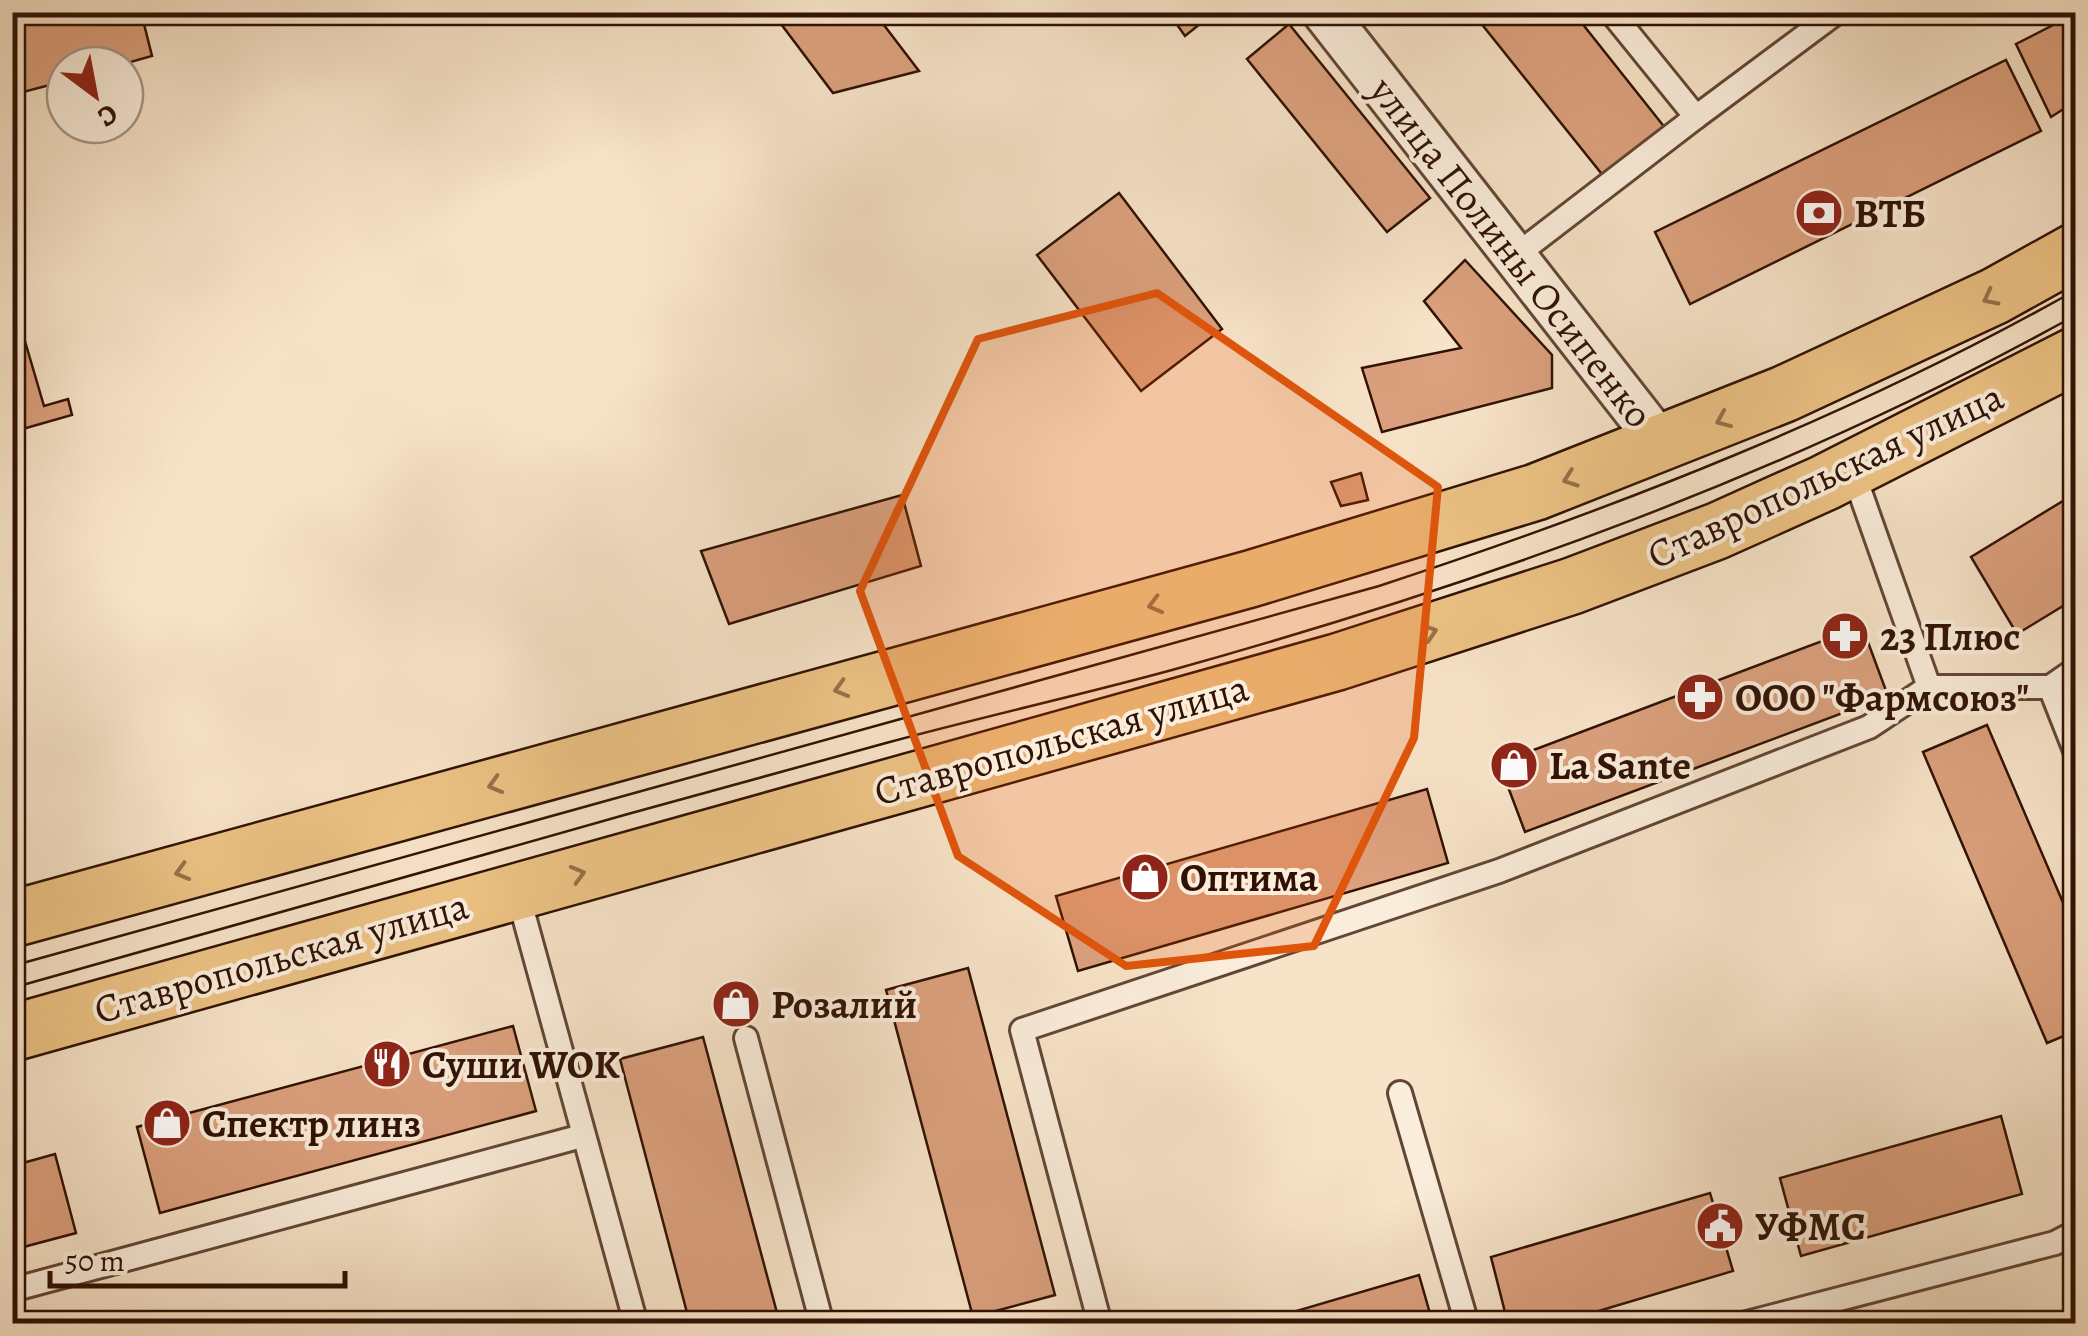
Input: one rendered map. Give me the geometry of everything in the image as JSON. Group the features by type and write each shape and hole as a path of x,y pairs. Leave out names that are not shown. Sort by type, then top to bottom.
{"main road":[{"path":"12,920 1250,580 1536,492 1662,445 1889,346 2076,251"},
{"name":"Ставропольская улица","path":"12,1032 1337,662 1572,586 1716,531 1852,469 2076,355"}],"street":[{"name":"улица Полины Осипенко","path":"1324,12 1662,445"}],"lane":[{"path":"1610,12 1696,117"},
{"path":"1515,256 1837,12"},
{"path":"1852,469 1929,686"},
{"path":"1100,1324 1022,1030 1518,864 1869,727 1929,686 2050,687 2076,669"},
{"path":"2050,687 2076,754"},
{"path":"517,891 636,1324"},
{"path":"746,1038 822,1324"},
{"path":"1400,1094 1467,1324"},
{"path":"12,1290 582,1136"},
{"path":"1743,1324 2055,1243 2076,1232"}],"highlighted area":[{"path":"1157,293 1438,487 1414,738 1314,946 1126,966 958,856 860,591 978,339"}],"building":[{"path":"12,12 141,12 152,56 145,58 145,45 45,45 45,86 12,95"},
{"path":"772,12 874,12 919,71 833,93"},
{"path":"1168,12 1215,12 1185,36"},
{"path":"1472,12 1573,12 1666,129 1605,178"},
{"path":"2059,22 2076,40 2076,101 2051,117 2016,44"},
{"path":"1289,24 1430,198 1387,232 1247,59"},
{"path":"2006,60 2041,131 1690,304 1655,232"},
{"path":"1119,193 1222,329 1141,391 1037,255"},
{"path":"1465,260 1552,355 1552,388 1382,432 1362,368 1461,348 1424,301"},
{"path":"12,297 44,406 68,399 72,415 12,432"},
{"path":"1361,473 1368,500 1341,506 1331,482"},
{"path":"2076,493 2076,598 2017,634 1971,557"},
{"path":"902,495 921,566 729,624 701,551"},
{"path":"1862,626 1888,696 1525,832 1499,763"},
{"path":"1987,725 2076,933 2076,1031 2047,1043 1923,752"},
{"path":"1427,789 1448,863 1078,971 1056,896"},
{"path":"968,968 1055,1295 973,1317 886,990"},
{"path":"513,1026 536,1111 160,1213 137,1127"},
{"path":"703,1037 780,1324 690,1324 620,1059"},
{"path":"2001,1116 2022,1194 1801,1256 1780,1178"},
{"path":"55,1154 76,1233 12,1250 12,1166"},
{"path":"1710,1193 1733,1271 1555,1324 1508,1324 1491,1257"},
{"path":"1419,1275 1433,1324 1252,1324"}],"tram line":[{"path":"12,966 1379,586 1558,524 1734,455 1907,378 2076,290"},
{"path":"12,988 922,733 1172,670 1405,600 1520,561 1747,474 1859,425 2076,315"}],"place":[{"name":"ВТБ","path":"1819,213"},
{"name":"23 Плюс","path":"1845,636"},
{"name":"ООО \"Фармсоюз\"","path":"1700,697"},
{"name":"La Sante","path":"1514,765"},
{"name":"Оптима","path":"1145,877"},
{"name":"Розалий","path":"736,1004"},
{"name":"Суши WOK","path":"387,1064"},
{"name":"Спектр линз","path":"167,1123"},
{"name":"УФМС","path":"1720,1226"}]}
